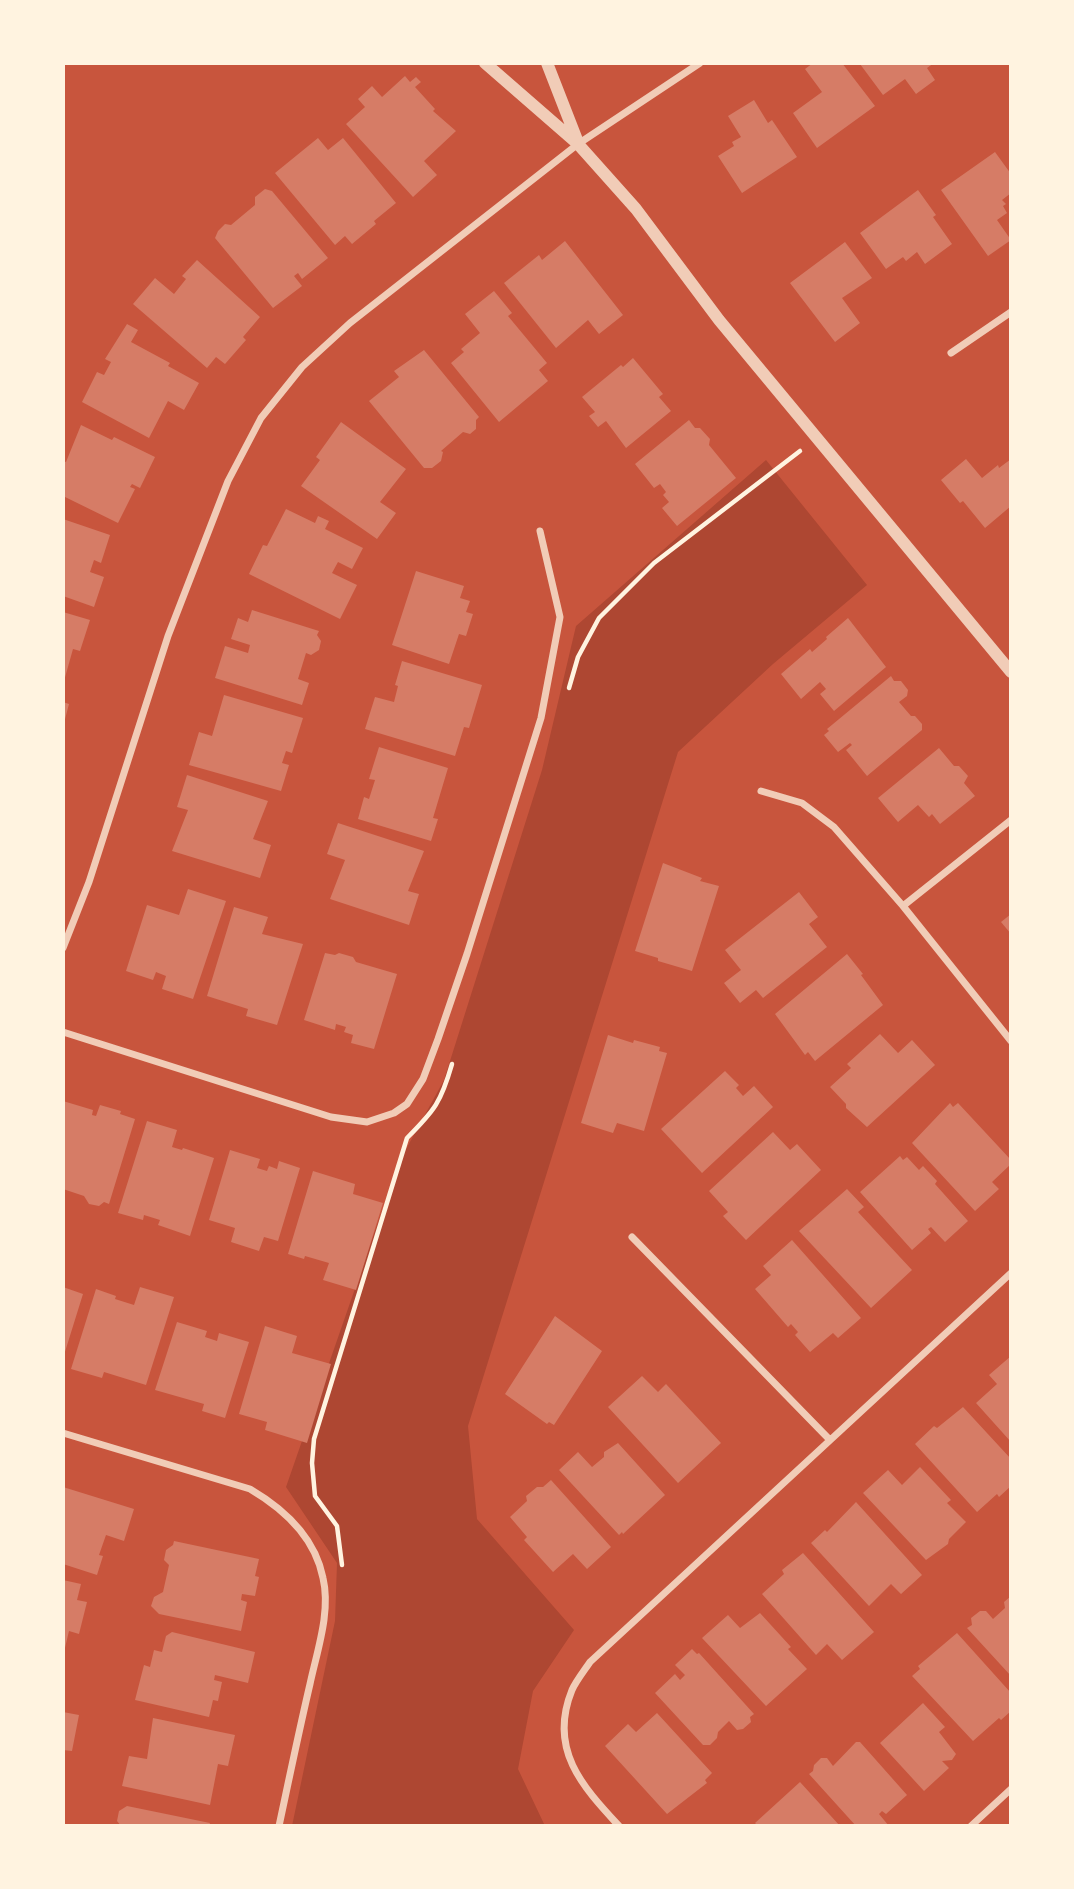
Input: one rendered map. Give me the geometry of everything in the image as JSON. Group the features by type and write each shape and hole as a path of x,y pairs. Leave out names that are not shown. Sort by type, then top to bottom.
{"street":[{"path":"485,63 578,144 636,209 719,320 1011,672"},
{"path":"547,63 578,144"},
{"path":"63,948 89,882 168,636 228,481 261,418 302,367 350,323 578,144 700,63"},
{"path":"951,353 1011,312"},
{"path":"63,1032 331,1117 367,1122 394,1113 407,1104 423,1079 438,1039 541,718 560,617 540,531"},
{"path":"761,792 802,803 834,827 903,906 1011,1041"},
{"path":"903,906 1011,820"},
{"path":"632,1237 829,1439"},
{"path":"619,1826 592,1797 567,1758 564,1725 572,1691 590,1662 1011,1273"},
{"path":"63,1433 250,1489 274,1503 303,1532 316,1555 324,1580 324,1620 279,1826"},
{"path":"971,1826 1011,1789"}],"path":[{"path":"569,690 578,657 599,618 654,563 817,438"},
{"path":"343,1574 337,1526 315,1496 312,1463 314,1439 407,1138 429,1116 442,1097 454,1057"}],"shaded area":[{"path":"766,460 867,585 773,664 678,752 468,1426 477,1519 574,1630 533,1691 518,1769 545,1826 292,1826 335,1621 337,1563 286,1487 399,1162 444,1080 542,770 576,626"}],"building":[{"path":"813,63 842,63 875,106 817,148 793,113 822,92 805,69"},
{"path":"934,63 927,68 935,80 916,94 905,79 883,95 860,64"},
{"path":"405,76 410,82 416,77 421,82 415,87 435,109 433,111 456,131 424,161 437,175 413,197 346,124 365,107 358,99 372,86 382,97"},
{"path":"754,100 768,123 772,120 797,157 742,193 718,156 734,146 732,142 741,137 728,116"},
{"path":"318,138 328,150 343,138 396,203 352,244 345,236 335,245 275,173"},
{"path":"995,152 1011,174 1011,193 1002,200 1006,204 1003,206 1007,213 997,220 1011,240 988,256 941,190"},
{"path":"265,189 272,191 328,258 302,279 298,273 294,276 302,286 273,308 215,238 225,224 231,225 255,205 255,197"},
{"path":"918,190 952,244 925,264 917,252 906,261 903,257 886,269 860,233"},
{"path":"565,241 623,315 599,334 588,320 556,348 504,283 539,255 542,260"},
{"path":"845,242 872,278 842,298 860,323 835,342 790,283"},
{"path":"197,260 260,317 243,337 246,340 225,364 216,357 207,368 133,304 155,278 174,294 186,279 182,276"},
{"path":"494,291 512,313 508,316 547,363 539,370 548,381 499,422 451,363 464,352 461,349 480,333 465,314"},
{"path":"127,324 138,330 131,342 170,363 168,366 199,383 184,410 168,401 149,438 82,402 97,372 104,375 111,362 105,359"},
{"path":"424,350 479,417 476,420 476,429 470,434 463,432 441,451 441,461 432,468 424,468 369,401 399,377 394,371"},
{"path":"633,358 663,394 659,397 671,411 626,448 606,421 598,427 589,416 595,412 582,397"},
{"path":"689,420 710,439 709,445 736,478 677,526 662,508 669,502 663,495 666,492 660,484 654,488 635,464"},
{"path":"341,422 406,469 380,502 396,513 377,539 301,486 320,460 316,457"},
{"path":"81,425 155,457 140,488 132,484 130,487 135,489 118,523 63,496 63,461 66,462"},
{"path":"966,459 982,478 998,465 999,468 1011,459 1011,506 985,528 941,480"},
{"path":"286,509 315,523 318,516 329,521 325,529 363,548 352,569 338,562 332,573 357,585 340,619 249,574 263,545 267,546"},
{"path":"63,519 110,535 101,563 94,560 90,572 104,577 94,607 63,596"},
{"path":"416,571 464,586 460,598 470,601 466,612 473,614 466,636 459,634 449,664 392,645"},
{"path":"252,610 319,631 319,650 311,655 306,653 298,679 309,683 302,705 215,678 225,646 248,653 250,645 231,639 238,618 248,622"},
{"path":"63,612 90,620 80,651 73,649 64,681"},
{"path":"848,618 886,667 834,711 820,694 826,689 820,682 801,699 781,674 810,649 812,652"},
{"path":"402,661 482,685 469,728 464,727 455,756 365,729 375,697 394,702 398,686 395,685"},
{"path":"891,676 894,681 901,681 908,690 907,696 899,702 922,724 922,730 867,776 846,750 852,745 850,743 838,752 824,735 829,731 827,729"},
{"path":"224,695 303,718 292,753 286,751 282,763 289,765 281,791 189,765 199,732 212,736"},
{"path":"63,702 69,704 64,723 63,723"},
{"path":"379,747 448,768 433,818 438,819 431,841 358,819 364,797 369,799 375,780 369,779"},
{"path":"939,748 954,766 959,766 968,776 964,783 975,796 940,824 932,814 929,817 918,805 898,822 878,798"},
{"path":"187,775 268,801 253,839 271,845 260,878 172,851 188,810 177,807"},
{"path":"338,823 424,851 408,891 419,894 409,925 330,899 345,860 327,854"},
{"path":"663,863 702,878 700,881 719,886 692,971 635,951"},
{"path":"188,889 226,901 193,999 162,989 166,976 156,972 153,980 126,971 147,905 179,915"},
{"path":"799,892 818,917 809,924 827,947 763,998 756,990 740,1003 724,983 741,970 725,950"},
{"path":"234,907 268,917 262,934 303,944 277,1025 246,1016 248,1009 207,996"},
{"path":"1011,914 1011,934 1001,922"},
{"path":"325,953 353,957 356,962 397,974 374,1049 351,1043 353,1035 344,1032 346,1027 336,1024 335,1030 304,1020"},
{"path":"847,954 883,1005 815,1061 808,1052 805,1055 775,1014"},
{"path":"880,1034 898,1053 912,1040 935,1065 867,1127 846,1108 846,1104 830,1087 851,1068 847,1064"},
{"path":"608,1035 633,1043 634,1040 660,1047 659,1051 667,1053 644,1131 617,1123 613,1133 581,1123"},
{"path":"725,1071 739,1085 736,1088 743,1096 754,1086 773,1107 702,1173 661,1129"},
{"path":"63,1101 93,1110 92,1115 96,1116 100,1105 121,1111 120,1114 135,1119 109,1204 89,1204 84,1196 63,1189"},
{"path":"950,1103 953,1107 958,1103 1011,1160 1011,1164 992,1182 999,1189 975,1211 912,1143"},
{"path":"147,1121 177,1130 172,1147 214,1158 190,1236 158,1225 160,1220 144,1215 143,1220 118,1213"},
{"path":"773,1132 790,1150 797,1144 821,1170 746,1240 723,1216 728,1212 709,1191"},
{"path":"230,1150 260,1159 257,1168 267,1171 269,1166 277,1169 279,1161 300,1168 278,1241 264,1237 259,1251 231,1242 235,1228 209,1220"},
{"path":"900,1156 903,1160 907,1157 919,1170 923,1166 937,1181 935,1184 968,1221 945,1242 931,1227 928,1229 931,1233 912,1250 860,1192"},
{"path":"313,1171 355,1184 353,1194 383,1203 356,1290 323,1280 329,1263 288,1254"},
{"path":"847,1189 864,1207 858,1212 912,1270 871,1308 799,1231"},
{"path":"792,1240 861,1318 838,1338 833,1333 810,1352 795,1335 798,1332 791,1324 788,1327 755,1289 771,1275 763,1266"},
{"path":"63,1287 83,1294 64,1355 63,1355"},
{"path":"140,1287 174,1297 146,1385 104,1372 102,1378 71,1369 96,1289 134,1305"},
{"path":"555,1316 602,1351 554,1425 549,1422 547,1424 505,1394"},
{"path":"177,1322 207,1331 205,1337 217,1341 219,1333 249,1342 225,1418 202,1411 204,1404 155,1390"},
{"path":"265,1326 297,1336 292,1353 331,1364 307,1443 265,1430 267,1422 239,1414"},
{"path":"1011,1356 1011,1442 976,1403 997,1384 989,1375"},
{"path":"642,1376 658,1392 666,1384 721,1443 678,1483 608,1407"},
{"path":"963,1407 1011,1459 1011,1486 999,1497 997,1494 977,1512 915,1444 934,1426 937,1428"},
{"path":"618,1443 665,1495 619,1535 559,1470 578,1452 592,1467 604,1457 604,1452"},
{"path":"920,1467 951,1500 947,1503 966,1522 949,1539 948,1544 926,1560 863,1493 888,1470 902,1485"},
{"path":"551,1480 611,1547 587,1569 573,1554 553,1572 524,1540 527,1537 510,1517 527,1501 526,1496"},
{"path":"63,1487 134,1509 124,1541 106,1535 99,1555 103,1556 97,1575 63,1564"},
{"path":"856,1502 922,1575 901,1594 891,1584 869,1606 811,1543 825,1530 827,1532"},
{"path":"174,1541 259,1559 255,1576 259,1577 255,1596 242,1594 241,1600 247,1602 241,1631 159,1614 151,1606 154,1597 163,1592 169,1565 164,1560 166,1550"},
{"path":"803,1553 874,1632 842,1660 827,1644 816,1655 762,1594 784,1574 782,1570"},
{"path":"63,1580 81,1584 77,1600 87,1602 79,1634 69,1631 64,1652"},
{"path":"1011,1596 1011,1676 967,1628 972,1625 971,1618 980,1611 986,1611 993,1619 1005,1608 1004,1602"},
{"path":"760,1613 807,1669 766,1706 702,1638 728,1615 740,1628"},
{"path":"172,1632 255,1652 248,1683 215,1675 214,1680 222,1682 218,1701 213,1700 209,1717 135,1700 144,1665 150,1667 154,1650 162,1652 166,1636"},
{"path":"957,1633 1011,1693 1011,1711 973,1741 912,1676 920,1669 918,1666"},
{"path":"692,1649 699,1653 754,1714 750,1717 751,1722 743,1729 737,1730 729,1721 710,1745 703,1745 655,1693 675,1674 680,1680 685,1675 675,1665"},
{"path":"923,1703 945,1727 939,1732 956,1754 952,1760 942,1761 949,1768 924,1791 880,1743"},
{"path":"63,1712 79,1715 72,1751 63,1750"},
{"path":"657,1713 712,1773 705,1780 707,1783 667,1814 605,1746 628,1724 636,1732"},
{"path":"153,1718 235,1735 228,1766 218,1764 210,1805 122,1786 129,1756 147,1759"},
{"path":"856,1742 860,1742 907,1795 886,1814 882,1811 879,1814 889,1826 856,1826 809,1774 821,1758 827,1758 833,1766"},
{"path":"800,1782 840,1826 758,1826 755,1823"},
{"path":"127,1806 210,1823 209,1826 121,1826 117,1821 119,1811"}]}
